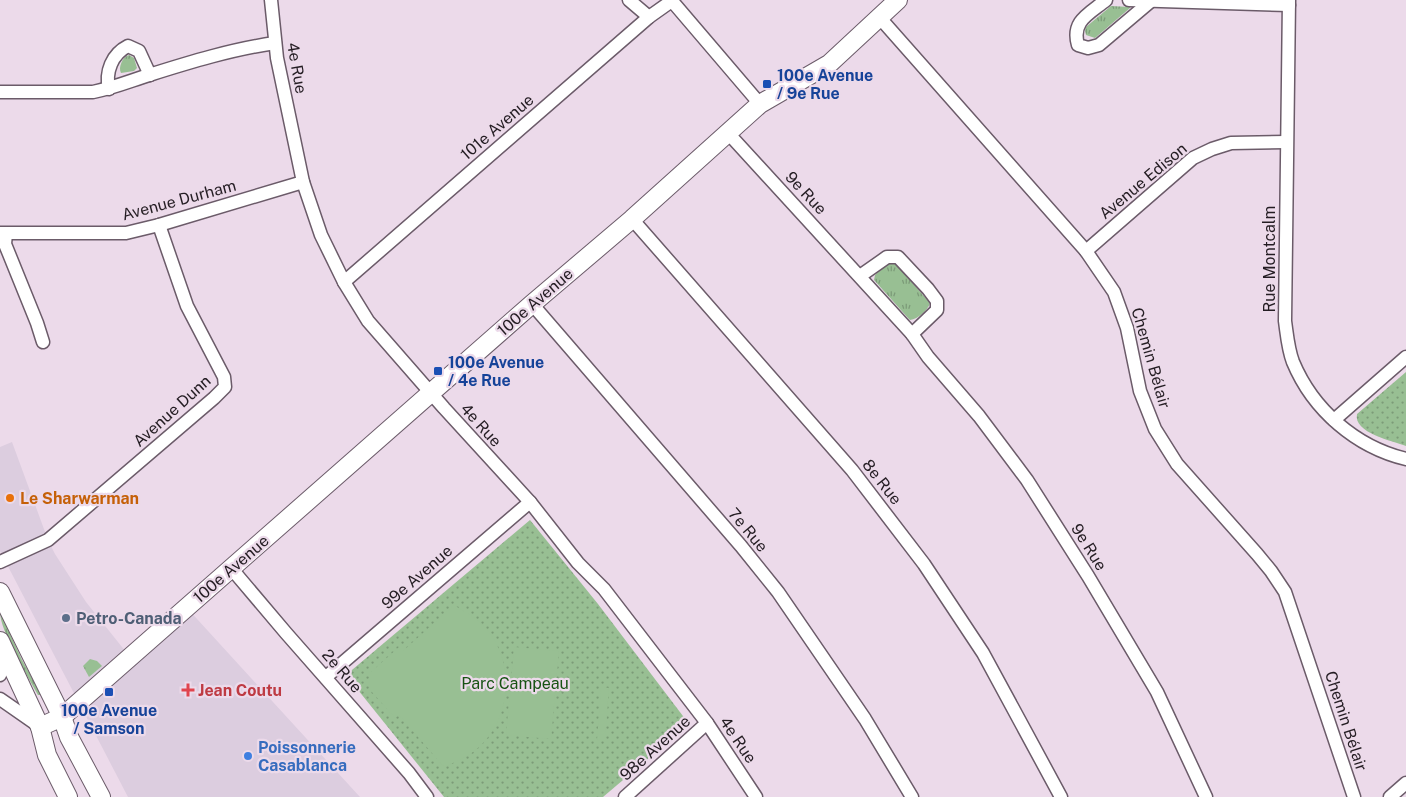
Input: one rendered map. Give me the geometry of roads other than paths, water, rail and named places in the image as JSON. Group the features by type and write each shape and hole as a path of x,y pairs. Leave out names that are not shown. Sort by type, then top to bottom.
{"street":[{"name":"4e Rue","path":"271,0 275,43 304,182 321,235 344,282 368,321 530,502 578,563 604,589 707,723 756,797"},
{"path":"629,0 649,17"},
{"path":"672,0 760,104"},
{"name":"101e Avenue","path":"344,282 649,17 672,0"},
{"name":"100e Avenue","path":"40,727 62,717 532,304 632,219 760,104 829,64 898,0"},
{"path":"1106,0 1078,24 1075,34 1078,44 1088,48 1100,45 1151,1"},
{"path":"1129,0 1289,2"},
{"name":"Rue Montcalm","path":"1289,2 1285,321 1288,343 1293,362 1306,387 1334,420 1365,444 1392,456 1406,459"},
{"name":"Chemin Bélair","path":"880,18 1086,251 1114,292 1127,328 1140,391 1155,429 1178,464 1267,565 1285,592 1354,797"},
{"path":"0,92 93,92 109,89 150,75 252,46 275,43"},
{"path":"109,89 106,79 114,58 119,50 128,46 139,51 150,75"},
{"name":"9e Rue","path":"728,132 912,334 928,357 979,416 1028,480 1157,692 1206,797"},
{"name":"Avenue Edison","path":"1086,251 1193,158 1231,143 1286,142"},
{"name":"Avenue Durham","path":"3,234 126,233 304,182"},
{"name":"8e Rue","path":"632,219 852,470 924,564 983,654 1061,797"},
{"name":"Avenue Dunn","path":"0,562 48,540 225,387 224,377 187,306 159,225"},
{"path":"3,234 5,244 37,323 42,342"},
{"path":"860,276 887,257 898,257 928,289 937,301 937,310 912,334"},
{"name":"7e Rue","path":"532,304 735,539 778,592 865,719 912,797"},
{"path":"1334,420 1406,357"},
{"name":"99e Avenue","path":"326,677 530,502"},
{"name":"2e Rue","path":"231,568 404,767 427,797"},
{"path":"0,592 62,717 69,737 102,797"},
{"path":"0,642 40,727 47,755 68,797"},
{"path":"0,675 7,658"},
{"path":"0,699 40,727"},
{"name":"98e Avenue","path":"625,797 707,723"},
{"path":"1390,797 1406,783"}],"place":[{"name":"100e Avenue / 9e Rue","path":"767,84"},
{"name":"100e Avenue / 4e Rue","path":"438,371"},
{"name":"Le Sharwarman","path":"10,498"},
{"name":"Petro-Canada","path":"66,618"},
{"name":"Jean Coutu","path":"188,690"},
{"name":"100e Avenue / Samson","path":"109,692"},
{"name":"Poissonnerie Casablanca","path":"248,756"}],"park label":[{"name":"Parc Campeau","path":"515,683"}]}
